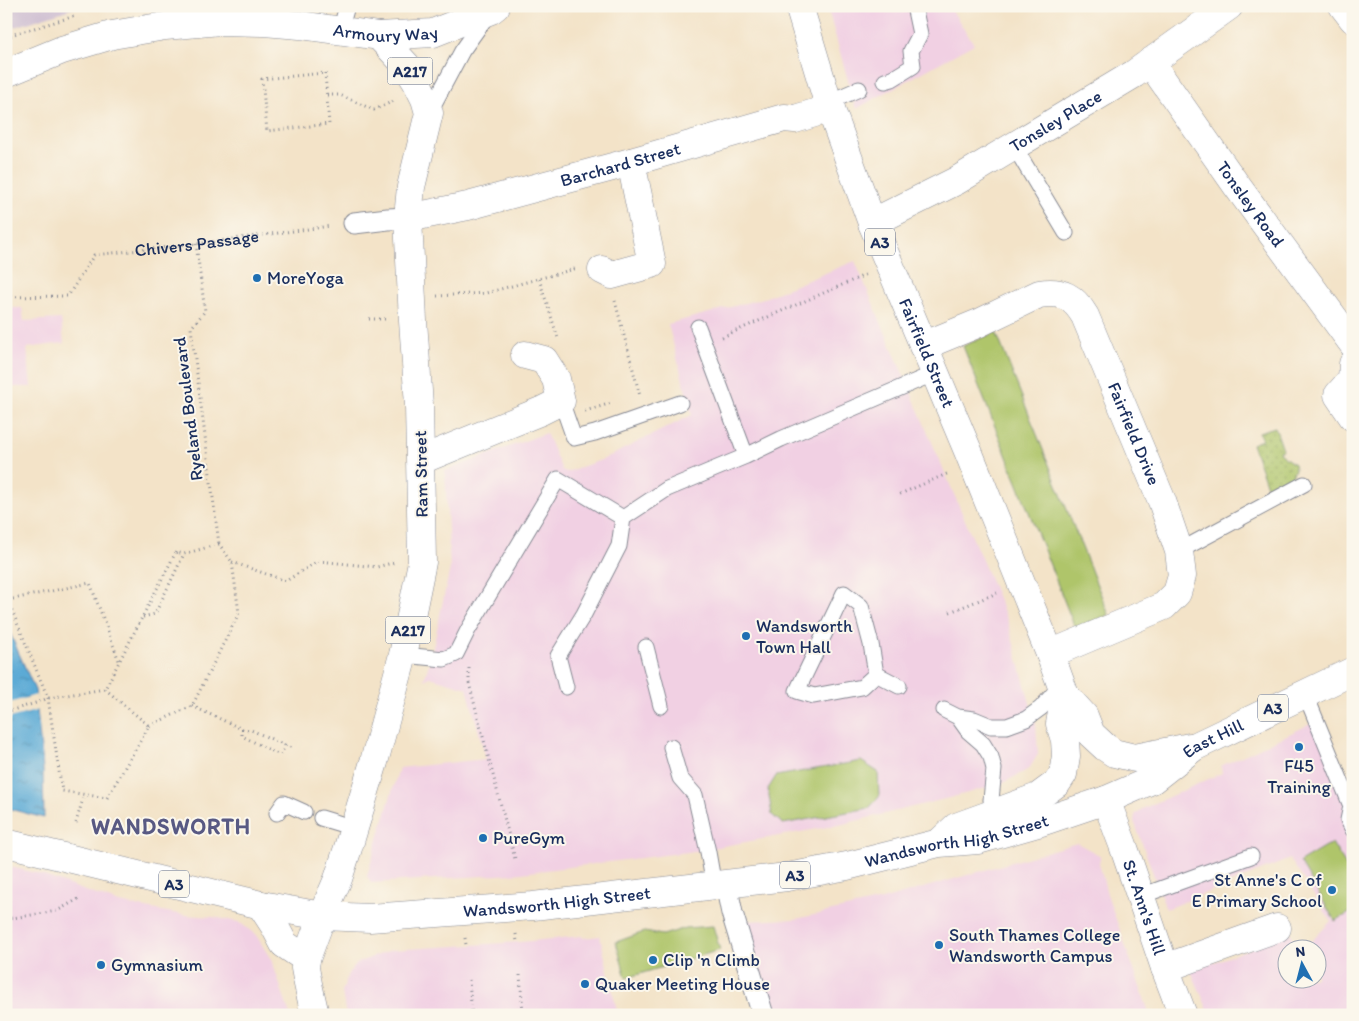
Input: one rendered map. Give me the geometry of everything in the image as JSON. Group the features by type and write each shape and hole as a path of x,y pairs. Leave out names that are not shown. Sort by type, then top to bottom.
{"main road":[{"name":"Fairfield Street","path":"799,6 830,105 872,223 1050,654 1063,690"},
{"name":"Tonsley Place","path":"872,223 956,181 1134,74 1229,6"},
{"path":"1343,6 1353,19"},
{"name":"Armoury Way","path":"8,72 62,50 112,36 165,26 220,21 264,22 344,18 379,36 433,33 494,8"},
{"name":"A217","path":"379,36 406,65 425,99 429,113"},
{"name":"Tonsley Road","path":"1150,62 1237,186 1353,344"},
{"name":"Barchard Street","path":"408,218 468,206 784,118 795,119 830,105"},
{"name":"Ram Street","path":"322,916 338,879 354,828 403,655 422,562 419,405 408,218 411,187 429,113"},
{"path":"607,273 652,264 631,162"},
{"name":"Fairfield Drive","path":"923,346 1039,294 1060,293 1080,306 1086,316 1162,502 1179,551 1182,576 1177,592 1164,606 1050,654"},
{"path":"421,460 540,411 571,407 556,378 534,358"},
{"path":"1353,364 1352,380 1338,394 1353,417"},
{"name":"East Hill","path":"1106,800 1152,780 1194,746 1353,671"},
{"name":"A3","path":"1063,690 1084,716 1092,734 1105,748 1114,753 1135,758 1194,746"},
{"name":"A3","path":"939,843 956,827 1038,797 1058,783 1063,774 1066,756 1065,740 1060,724 1063,690"},
{"name":"Wandsworth High Street","path":"10,845 261,905 322,916 387,918 533,906 786,877 847,866 939,843 978,840 1041,822 1106,800"},
{"name":"St. Ann's Hill","path":"1106,800 1183,1015"},
{"path":"261,905 284,944 306,959"},
{"name":"A217","path":"315,1015 305,968 306,959 322,916"},
{"path":"1165,968 1277,928"}],"street":[{"path":"354,224 408,218"},
{"path":"720,885 732,913 763,1015"}],"lane":[{"path":"885,81 892,79 913,66 911,51 920,34 914,6"},
{"path":"429,113 462,51 494,8"},
{"path":"830,105 859,90"},
{"path":"1014,146 1066,233"},
{"path":"698,327 746,456"},
{"path":"566,688 558,656 584,614 619,546 623,518 667,490 935,373"},
{"path":"571,407 574,438 680,403"},
{"path":"403,655 444,659 456,654 468,630 558,479 623,518"},
{"path":"1179,551 1304,484"},
{"path":"844,593 861,606 871,644 876,674 862,687 814,696 797,691 844,593"},
{"path":"646,647 661,706"},
{"path":"876,674 899,686"},
{"path":"944,710 958,717 991,726 1007,726 1026,719 1063,690"},
{"path":"1305,693 1350,806 1348,820 1353,830"},
{"path":"958,717 968,731 983,744 991,756 994,769 991,795 996,819 1003,821 1030,816 1041,822"},
{"path":"671,747 680,778 695,795 720,885"},
{"path":"277,813 284,803 304,812"},
{"path":"321,818 354,828"},
{"path":"1141,896 1251,856"}],"path":[{"path":"6,38 14,34"},
{"path":"325,74 327,95 330,124 266,130 262,79 325,74"},
{"path":"327,95 340,95 374,110 399,99"},
{"name":"Chivers Passage","path":"6,297 68,296 94,255 354,224"},
{"name":"Ryeland Boulevard","path":"192,706 239,613 232,562 219,544 191,328 205,311 196,244"},
{"path":"413,298 486,294 596,263 607,273 641,396 632,398"},
{"path":"705,345 868,274"},
{"path":"534,358 561,346 539,279"},
{"path":"571,407 615,403"},
{"path":"900,494 952,472"},
{"path":"105,689 176,552 184,554 219,544"},
{"path":"142,618 155,614 184,554"},
{"path":"232,562 286,581 318,561 377,567 400,561 422,562"},
{"path":"120,662 90,583 7,598 48,698 62,792 107,798 150,726 192,706 242,729 251,730 292,748"},
{"path":"950,612 1003,591"},
{"path":"468,630 469,683 515,859"},
{"path":"6,712 48,698 105,689 150,726"},
{"path":"242,729 242,736 280,756 286,745"},
{"path":"76,824 84,795"},
{"path":"6,919 58,911 80,898"},
{"path":"516,933 517,942"},
{"path":"465,938 466,945"},
{"path":"520,975 523,1012"},
{"path":"469,980 472,1015"}],"shaded area":[{"path":"6,6 80,6 6,30"},
{"path":"827,6 949,6 974,44 856,109"},
{"path":"855,261 1007,619 1036,725 1038,754 1029,769 1001,784 953,797 839,825 696,851 514,874 371,883 367,876 399,768 486,759 467,688 430,677 424,680 431,657 450,568 445,471 546,433 562,470 567,472 604,459 692,415 668,324 764,298"},
{"path":"6,308 22,308 24,321 61,319 64,343 27,348 31,387 6,387"},
{"path":"1321,719 1353,792 1353,1015 1210,1015 1191,971 1276,939 1276,988 1326,988 1326,938 1315,938 1331,921 1290,859 1166,909 1134,821 1135,815 1142,809 1222,773 1221,766"},
{"name":"South Thames College Wandsworth Campus","path":"1077,843 1101,856 1099,863 1107,894 1150,1015 773,1015 746,921 796,919 882,900"},
{"path":"6,866 36,873 119,903 184,915 213,917 239,922 256,935 272,961 290,1015 6,1015"},
{"path":"1291,933 1293,938 1278,938"},
{"path":"582,936 583,938 600,936 618,1015 346,1015 342,992 349,972 359,962 391,950 521,942"}],"green space":[{"path":"996,332 1109,615 1075,628 963,346"},
{"path":"1275,427 1283,450 1279,451 1280,454 1294,464 1295,469 1290,481 1268,489 1252,444 1262,440 1259,432"},
{"path":"861,761 878,772 879,797 869,808 783,824 772,815 768,789 776,776"},
{"path":"1332,843 1353,877 1353,911 1335,921 1300,862"},
{"name":"Clip 'n Climb","path":"713,926 720,950 626,978 616,942 644,932 663,935 686,928"}],"water":[{"path":"6,624 35,690 43,769 44,818 6,808"}],"pier":[{"path":"36,695 39,710 6,719 6,704"}],"place":[{"name":"MoreYoga","path":"257,278"},
{"name":"Wandsworth Town Hall","path":"746,636"},
{"name":"F45 Training","path":"1299,747"},
{"name":"PureGym","path":"483,838"},
{"name":"St Anne's C of E Primary School","path":"1332,890"},
{"name":"South Thames College Wandsworth Campus","path":"939,945"},
{"name":"Clip 'n Climb","path":"653,960"},
{"name":"Gymnasium","path":"101,965"},
{"name":"Quaker Meeting House","path":"585,984"}],"district":[{"name":"WANDSWORTH","path":"171,826"}]}
